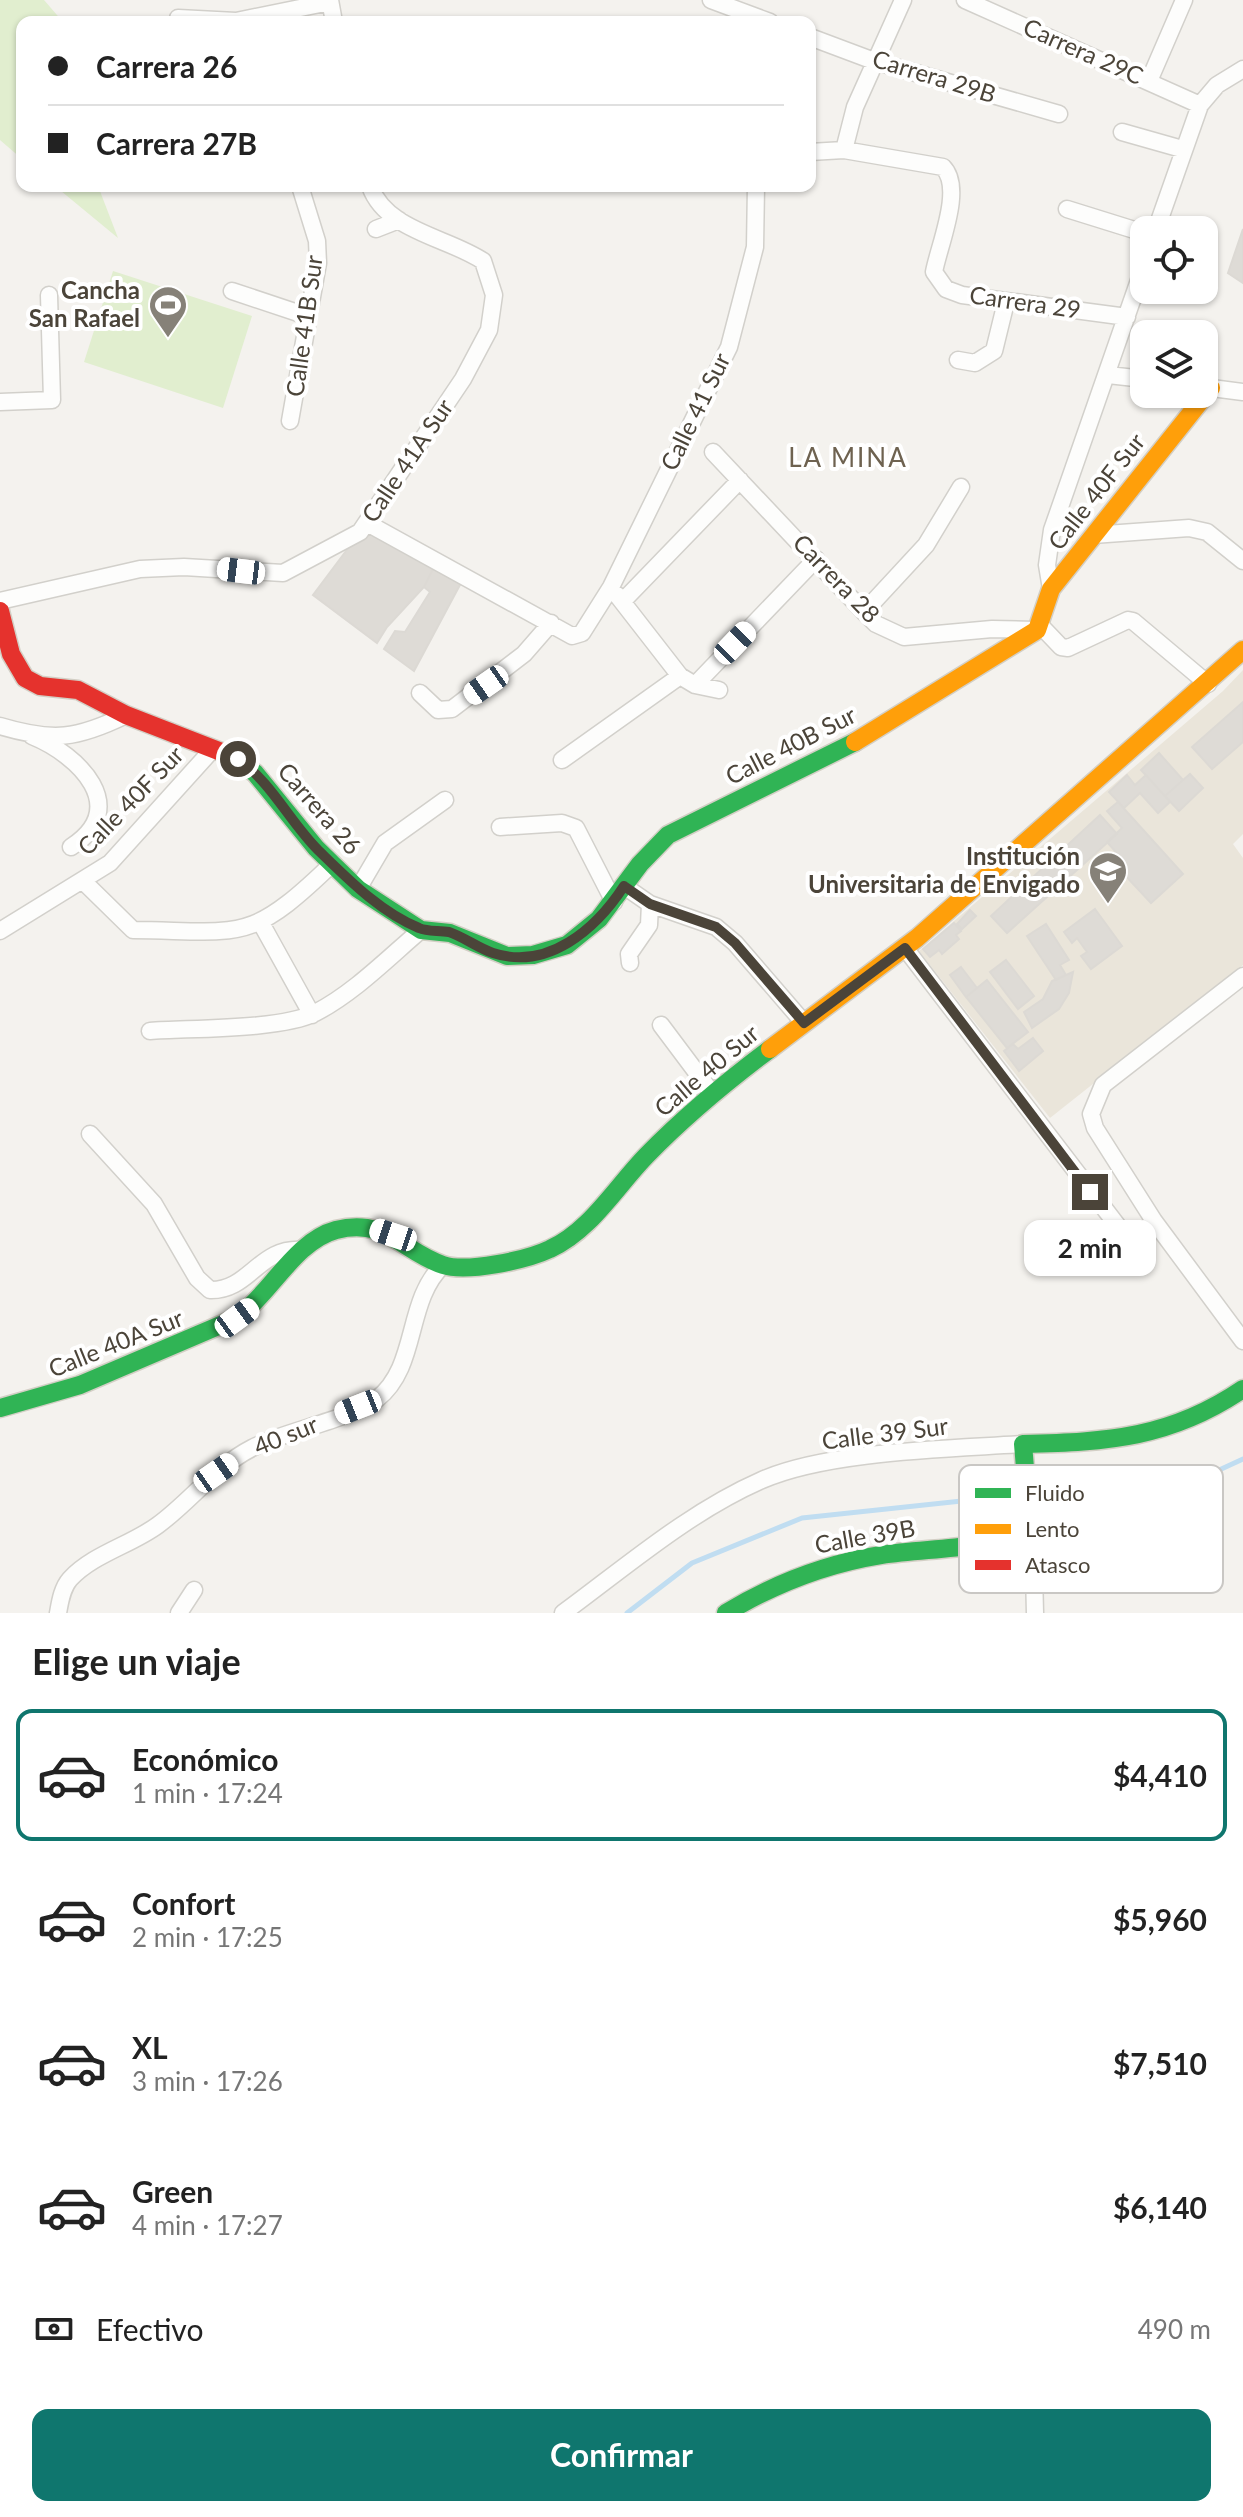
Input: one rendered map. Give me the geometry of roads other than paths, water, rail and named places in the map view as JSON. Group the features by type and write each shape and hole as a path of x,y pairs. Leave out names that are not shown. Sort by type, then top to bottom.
{"street":[{"path":"711,0 754,16"},
{"path":"816,152 844,150 855,107 903,0"},
{"name":"Carrera 29C","path":"965,0 1200,105"},
{"path":"1149,81 1184,0"},
{"path":"254,12 330,1"},
{"name":"Carrera 29B","path":"816,39 874,61 1059,114"},
{"path":"1160,216 1200,105 1217,85 1243,69"},
{"path":"1122,132 1182,149"},
{"name":"Carrera 29","path":"844,150 937,164 949,173 952,181 947,221 934,272 946,289 1006,302 1127,317"},
{"name":"Calle 41B Sur","path":"290,421 303,362 307,316 318,263 317,241 302,192"},
{"name":"Calle 41A Sur","path":"0,601 140,569 184,567 283,573 360,532 463,379 489,330 494,295 483,261 399,220 382,208 373,192"},
{"name":"Calle 41 Sur","path":"551,623 572,636 582,633 590,625 729,347 755,247 756,192"},
{"path":"1067,209 1130,229"},
{"path":"376,229 399,220"},
{"path":"232,291 307,316"},
{"path":"0,402 52,400 49,295"},
{"path":"958,360 975,363 994,351 1006,302"},
{"path":"1131,304 1052,530 1047,565 1051,589 1038,627 1061,647 1068,648 1122,622 1133,621 1208,684"},
{"path":"1108,375 1130,377"},
{"path":"1218,389 1243,392"},
{"name":"Calle 40F Sur","path":"1051,589 1191,408"},
{"name":"Carrera 28","path":"713,452 876,624 904,637 1038,627"},
{"path":"623,601 740,480"},
{"path":"864,612 926,545 961,487"},
{"path":"367,523 551,623 524,654 452,709 438,710 420,693"},
{"path":"1093,535 1189,528 1207,532 1243,561"},
{"path":"562,760 688,681 816,559"},
{"path":"611,587 688,681 719,690"},
{"name":"Carrera 26","path":"0,611 11,654 25,678 40,686 78,690 126,715 238,759 255,773 358,889 421,930 450,933 507,956 552,951"},
{"name":"Calle 40B Sur","path":"552,951 581,935 619,894 654,846 668,835 856,741 1038,627"},
{"name":"Calle 40 Sur","path":"443,1265 469,1266 516,1260 550,1249 576,1233 646,1156 712,1093 905,948 1243,650"},
{"path":"32,736 83,734 126,715"},
{"path":"0,726 63,750 84,770 95,788 92,829 71,847"},
{"name":"Calle 40F Sur","path":"0,931 84,882 110,863 162,809 212,750"},
{"path":"358,889 385,843 445,800"},
{"path":"500,827 562,823 576,828 619,894 716,927 735,943 804,1023"},
{"path":"84,882 133,930 203,934 261,923 295,900 333,863"},
{"path":"630,963 629,954 649,925 650,904"},
{"path":"261,923 312,1015"},
{"path":"150,1031 243,1025 312,1015 362,981 421,930"},
{"path":"905,948 1140,1255"},
{"path":"1243,976 1103,1085 1091,1114 1095,1128 1154,1221 1243,1341"},
{"path":"661,1025 712,1093"},
{"path":"90,1134 154,1204 197,1278 210,1290 227,1288 278,1251 303,1250"},
{"path":"1124,1234 1138,1236 1154,1221"},
{"name":"Calle 40A Sur","path":"0,1408 80,1385 237,1318 257,1303 303,1250 335,1230 371,1228 393,1235 443,1265"},
{"name":"40 sur","path":"58,1613 67,1582 83,1567 160,1523 216,1473 249,1449 375,1401 394,1382 430,1276 443,1265"},
{"name":"Calle 39 Sur","path":"563,1613 700,1514 765,1478 840,1461 1023,1444 1140,1438 1189,1422 1243,1389"},
{"path":"1023,1444 1025,1465"},
{"name":"Calle 39B","path":"726,1613 762,1592 821,1567 904,1552 959,1547"},
{"path":"179,1613 194,1590"},
{"path":"1034,1593 1035,1613"}],"waterway":[{"path":"1223,1468 1243,1459"},
{"path":"627,1613 692,1563 802,1518 959,1501"}],"place":[{"name":"Cancha San Rafael","path":"168,339"},
{"name":"Institución Universitaria de Envigado","path":"1108,905"}],"district":[{"name":"LA MINA","path":"848,458"}]}
